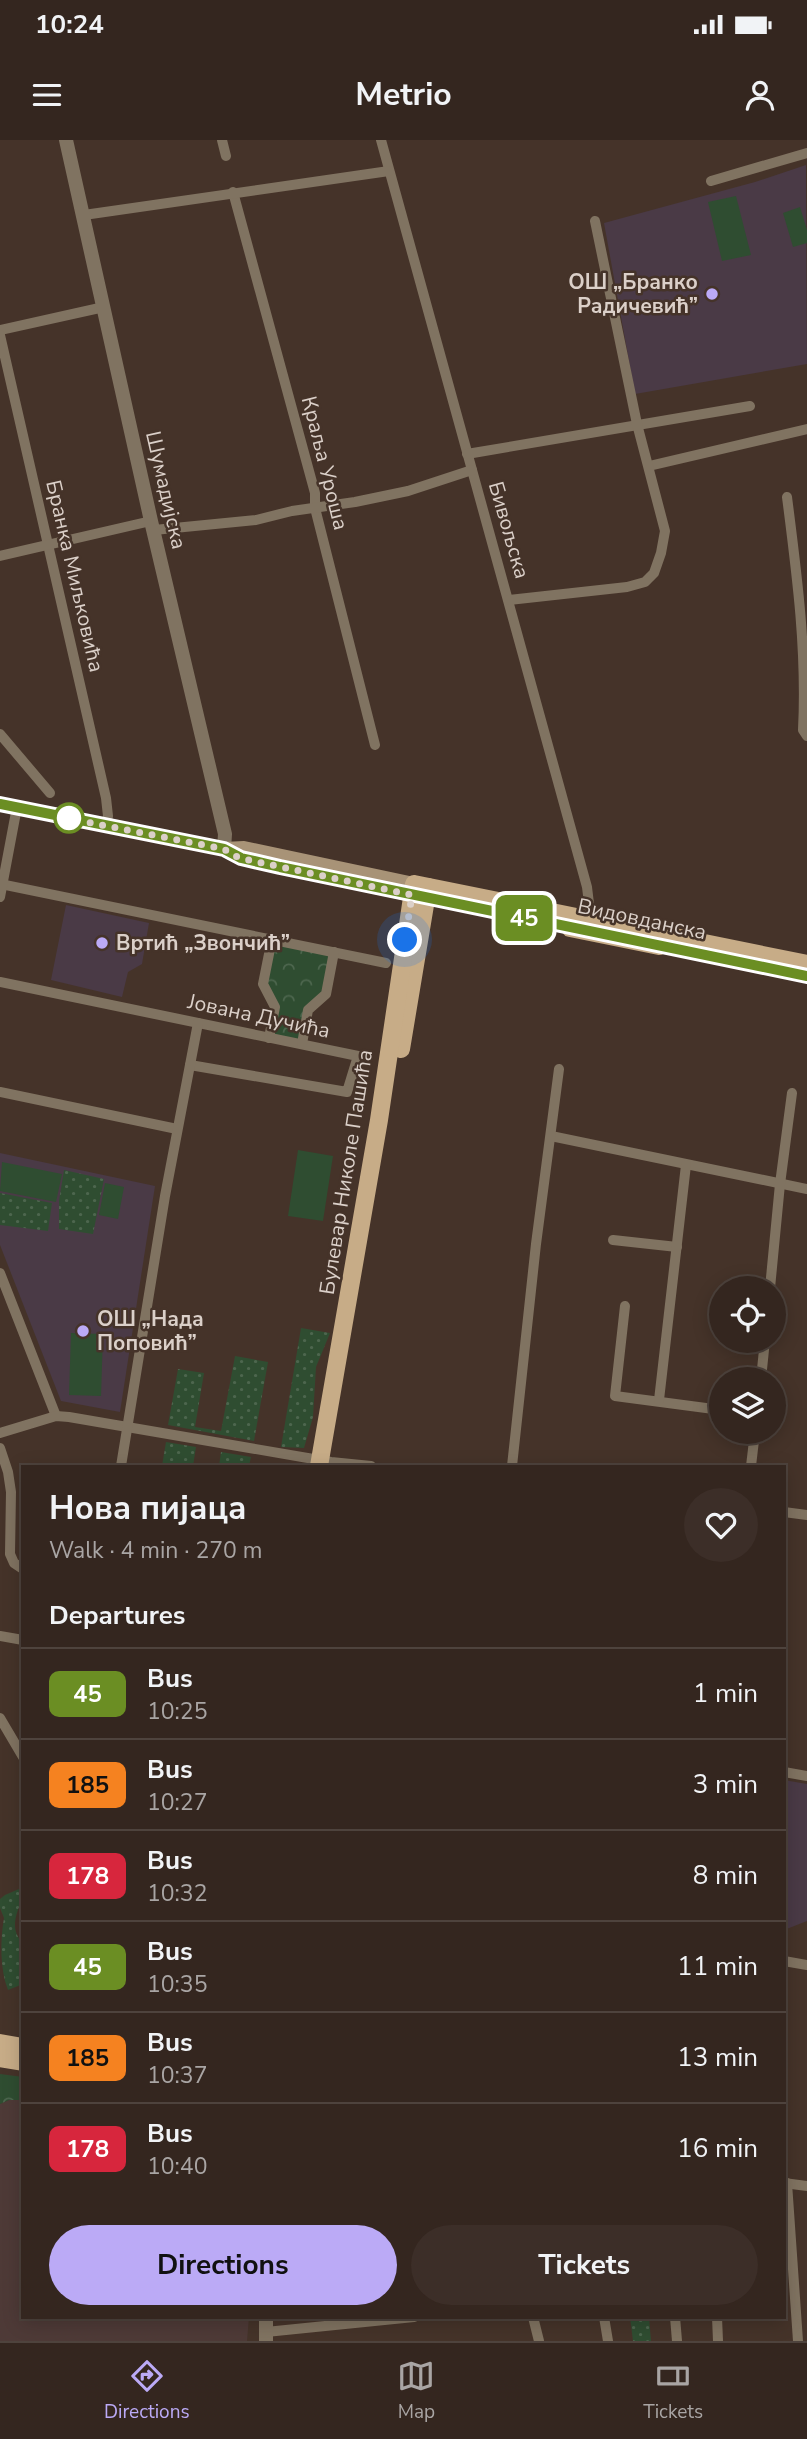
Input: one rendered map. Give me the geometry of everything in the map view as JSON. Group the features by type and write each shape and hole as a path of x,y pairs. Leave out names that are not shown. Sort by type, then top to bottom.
{"main road":[{"name":"Видовданска","path":"0,804 224,849 244,859 807,964"},
{"name":"Булевар Николе Пашића","path":"325,1464 420,891"},
{"name":"Видовданска","path":"588,925 807,976"},
{"path":"0,2043 21,2047"},
{"path":"0,2059 21,2063"}],"street":[{"name":"Шумадијска","path":"66,140 226,834 224,849"},
{"path":"222,140 226,156"},
{"name":"Бивољска","path":"380,140 587,887 588,925"},
{"path":"711,181 807,153"},
{"path":"84,215 389,171"},
{"name":"Краља Уроша","path":"233,192 315,493 315,508 375,745"},
{"path":"509,600 627,587 645,582 650,578 661,553 665,531 636,424 595,221"},
{"path":"0,330 104,307"},
{"name":"Бранка Миљковића","path":"0,335 106,798 106,826"},
{"path":"467,454 750,405"},
{"path":"649,466 807,429"},
{"path":"0,556 153,525 256,520 387,496 472,470"},
{"path":"788,497 802,616 803,730 807,736"},
{"path":"0,734 50,793"},
{"path":"0,897 17,807"},
{"path":"1,884 386,963"},
{"path":"269,1038 275,1007 263,984 272,939"},
{"path":"302,1044 308,1010 326,994 334,952"},
{"name":"Јована Дучића","path":"0,982 358,1056 347,1092 190,1065"},
{"path":"121,1465 177,1129 198,1023"},
{"path":"512,1465 559,1069"},
{"path":"0,1093 177,1129"},
{"path":"771,1276 792,1093"},
{"path":"551,1136 807,1189"},
{"path":"659,1401 686,1165"},
{"path":"613,1240 677,1247"},
{"path":"0,1272 56,1416"},
{"path":"625,1306 615,1396 709,1408"},
{"path":"0,1433 56,1416 325,1464 348,1465"},
{"path":"751,1465 754,1444"},
{"path":"0,1448 11,1492 10,1553 21,1568"},
{"path":"786,1512 807,1515"},
{"path":"0,1636 21,1640"},
{"path":"0,1718 21,1754"},
{"path":"786,1772 807,1776"},
{"path":"786,1961 807,1965"},
{"path":"786,2183 807,2186"},
{"path":"786,2195 798,2341"},
{"path":"266,2330 391,2319"},
{"path":"533,2319 538,2341"},
{"path":"604,2319 608,2341"},
{"path":"675,2319 677,2341"},
{"path":"717,2319 718,2341"}],"shaded area":[{"name":"ОШ „Бранко Радичевић”","path":"806,165 807,364 635,394 604,223 755,182"},
{"name":"Вртић „Звончић”","path":"66,905 149,923 142,964 128,972 122,997 51,980"},
{"name":"ОШ „Нада Поповић”","path":"0,1153 155,1186 120,1412 61,1401 0,1245"},
{"path":"786,1780 807,1784 807,1921 786,1929"},
{"path":"9,2100 21,2100 21,2319 249,2319 247,2341 0,2341 0,2104"}],"green space":[{"path":"736,196 751,255 722,261 708,202"},
{"path":"800,207 807,230 807,243 793,247 783,213"},
{"path":"272,939 334,952 326,994 308,1010 302,1044 269,1038 275,1007 263,984"},
{"path":"298,1150 333,1156 323,1221 288,1216"},
{"path":"2,1162 62,1174 56,1202 0,1191"},
{"path":"64,1170 104,1179 93,1234 59,1229 59,1201"},
{"path":"105,1183 124,1187 118,1219 99,1215"},
{"path":"0,1193 52,1203 48,1231 0,1225"},
{"path":"301,1328 330,1333 316,1367 313,1417 304,1448 281,1447"},
{"path":"71,1333 103,1334 101,1396 69,1395"},
{"path":"235,1356 268,1362 254,1441 168,1425 178,1369 204,1373 195,1427 221,1431"},
{"path":"166,1442 196,1447 193,1465 162,1465"},
{"path":"221,1452 251,1457 249,1465 219,1465"},
{"path":"21,1890 15,1927 21,1944 21,1985 8,1990 1,1945 4,1918 0,1899"},
{"path":"0,2074 21,2077 21,2100 9,2100 0,2104"},
{"path":"630,2319 649,2319 651,2341 633,2341"}],"bus line":[{"name":"45","path":"0,804 224,849 241,858 280,867 807,976"}],"place":[{"name":"ОШ „Бранко Радичевић”","path":"712,294"},
{"name":"Вртић „Звончић”","path":"102,943"},
{"name":"ОШ „Нада Поповић”","path":"83,1331"}],"route":[{"path":"69,818 61,817 224,849 244,859 412,895 405,940"}]}
